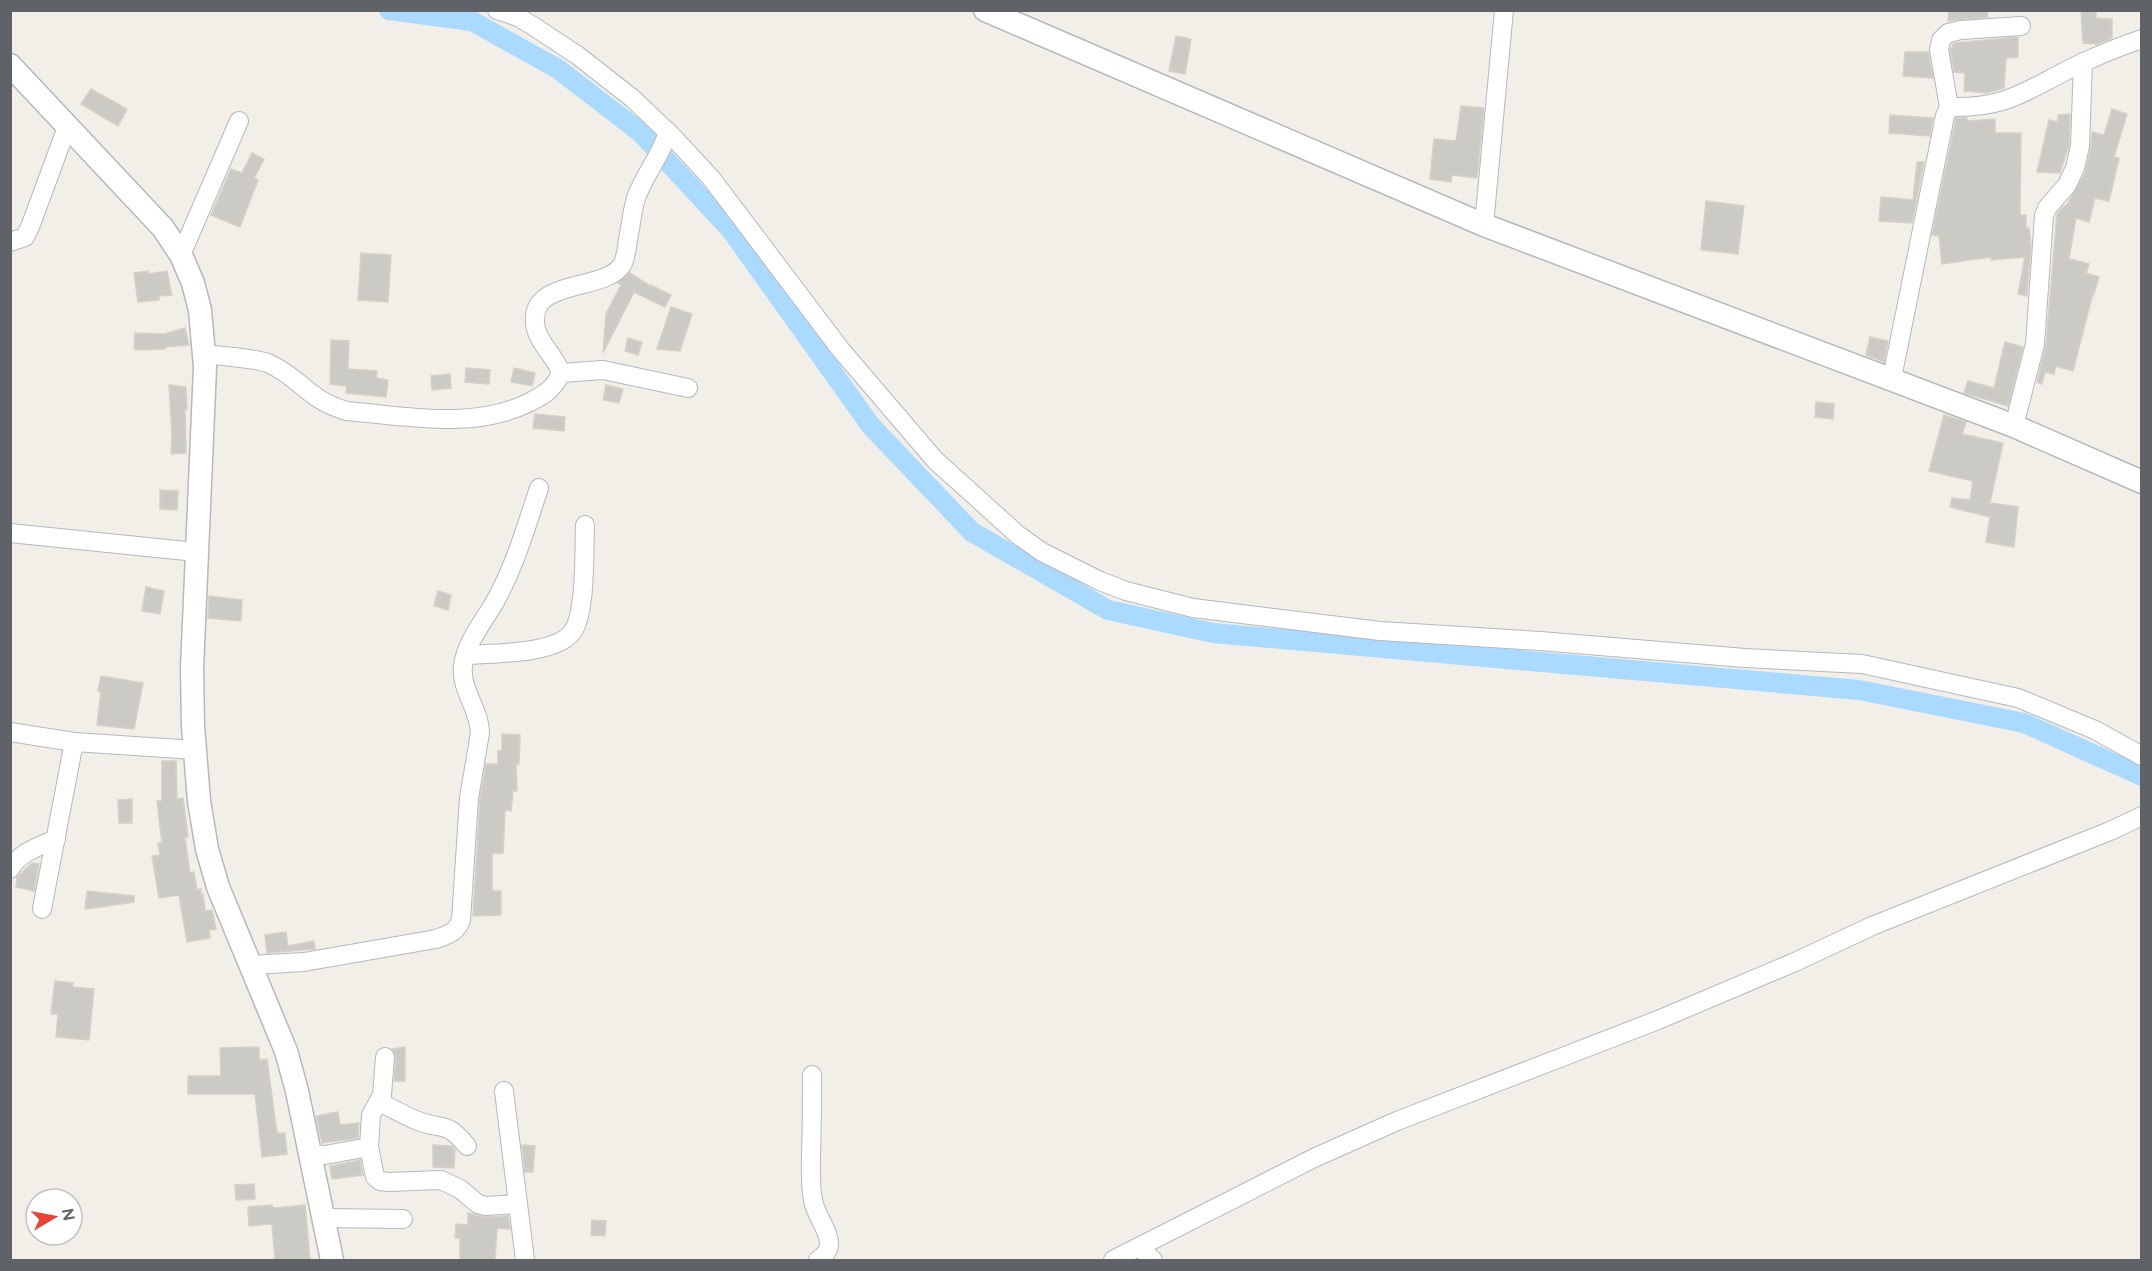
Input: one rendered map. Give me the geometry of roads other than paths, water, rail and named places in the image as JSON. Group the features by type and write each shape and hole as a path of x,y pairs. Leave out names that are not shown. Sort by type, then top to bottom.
{"street":[{"path":"497,10 518,17 577,55 632,98 711,178 841,350 935,460 978,500 1034,546 1100,581 1126,591 1193,608 1380,631 1472,636 1745,658 1862,664 2018,698 2095,730 2142,756"},
{"path":"985,10 1484,225 1840,361 1892,378 2014,426 2142,482"},
{"path":"1484,225 1504,10"},
{"path":"1892,378 1945,116 1949,107 1939,50 1941,40 1948,33 1961,30 2021,26"},
{"path":"1949,107 1983,106 2020,97 2084,62 2142,39"},
{"path":"2014,426 2035,344 2044,216 2067,185 2080,146 2084,62"},
{"path":"10,65 163,228 181,255 193,283 200,310 205,367 192,669 199,801 207,849 218,887 286,1051 311,1154 332,1260"},
{"path":"181,255 239,121"},
{"path":"10,242 25,237 30,227 67,128"},
{"path":"204,354 271,363 319,400 347,411 453,418 496,415 515,409 549,391 557,383 561,373 558,364 537,332 536,308 543,299 610,275 621,267 626,254 635,200 667,136"},
{"path":"561,373 603,370 688,388"},
{"path":"252,965 304,962 436,939 458,929 461,920 469,798 480,733 477,713 464,678 463,667 466,655 507,577 539,488"},
{"path":"466,655 538,649 552,645 572,633 580,606 585,525"},
{"path":"10,532 196,552"},
{"path":"10,732 74,742 195,750"},
{"path":"42,909 74,742"},
{"path":"1113,1260 1147,1254 1314,1158 1397,1121 1658,1020 1795,962 1872,926 2142,816"},
{"path":"10,869 18,858 56,839"},
{"path":"384,1057 383,1087 379,1102 371,1115 369,1148 375,1177 380,1181 441,1180 460,1189 478,1204 486,1206 518,1204"},
{"path":"812,1075 811,1189 818,1216 830,1238 825,1256 818,1260"},
{"path":"504,1091 525,1260"},
{"path":"379,1102 415,1120 449,1128 467,1146"},
{"path":"311,1154 325,1155 369,1148"},
{"path":"324,1218 403,1219"}],"waterway":[{"path":"389,10 472,21 558,69 640,132 731,230 871,426 972,532 1108,610 1213,633 1859,690 2024,723 2142,776"}]}
